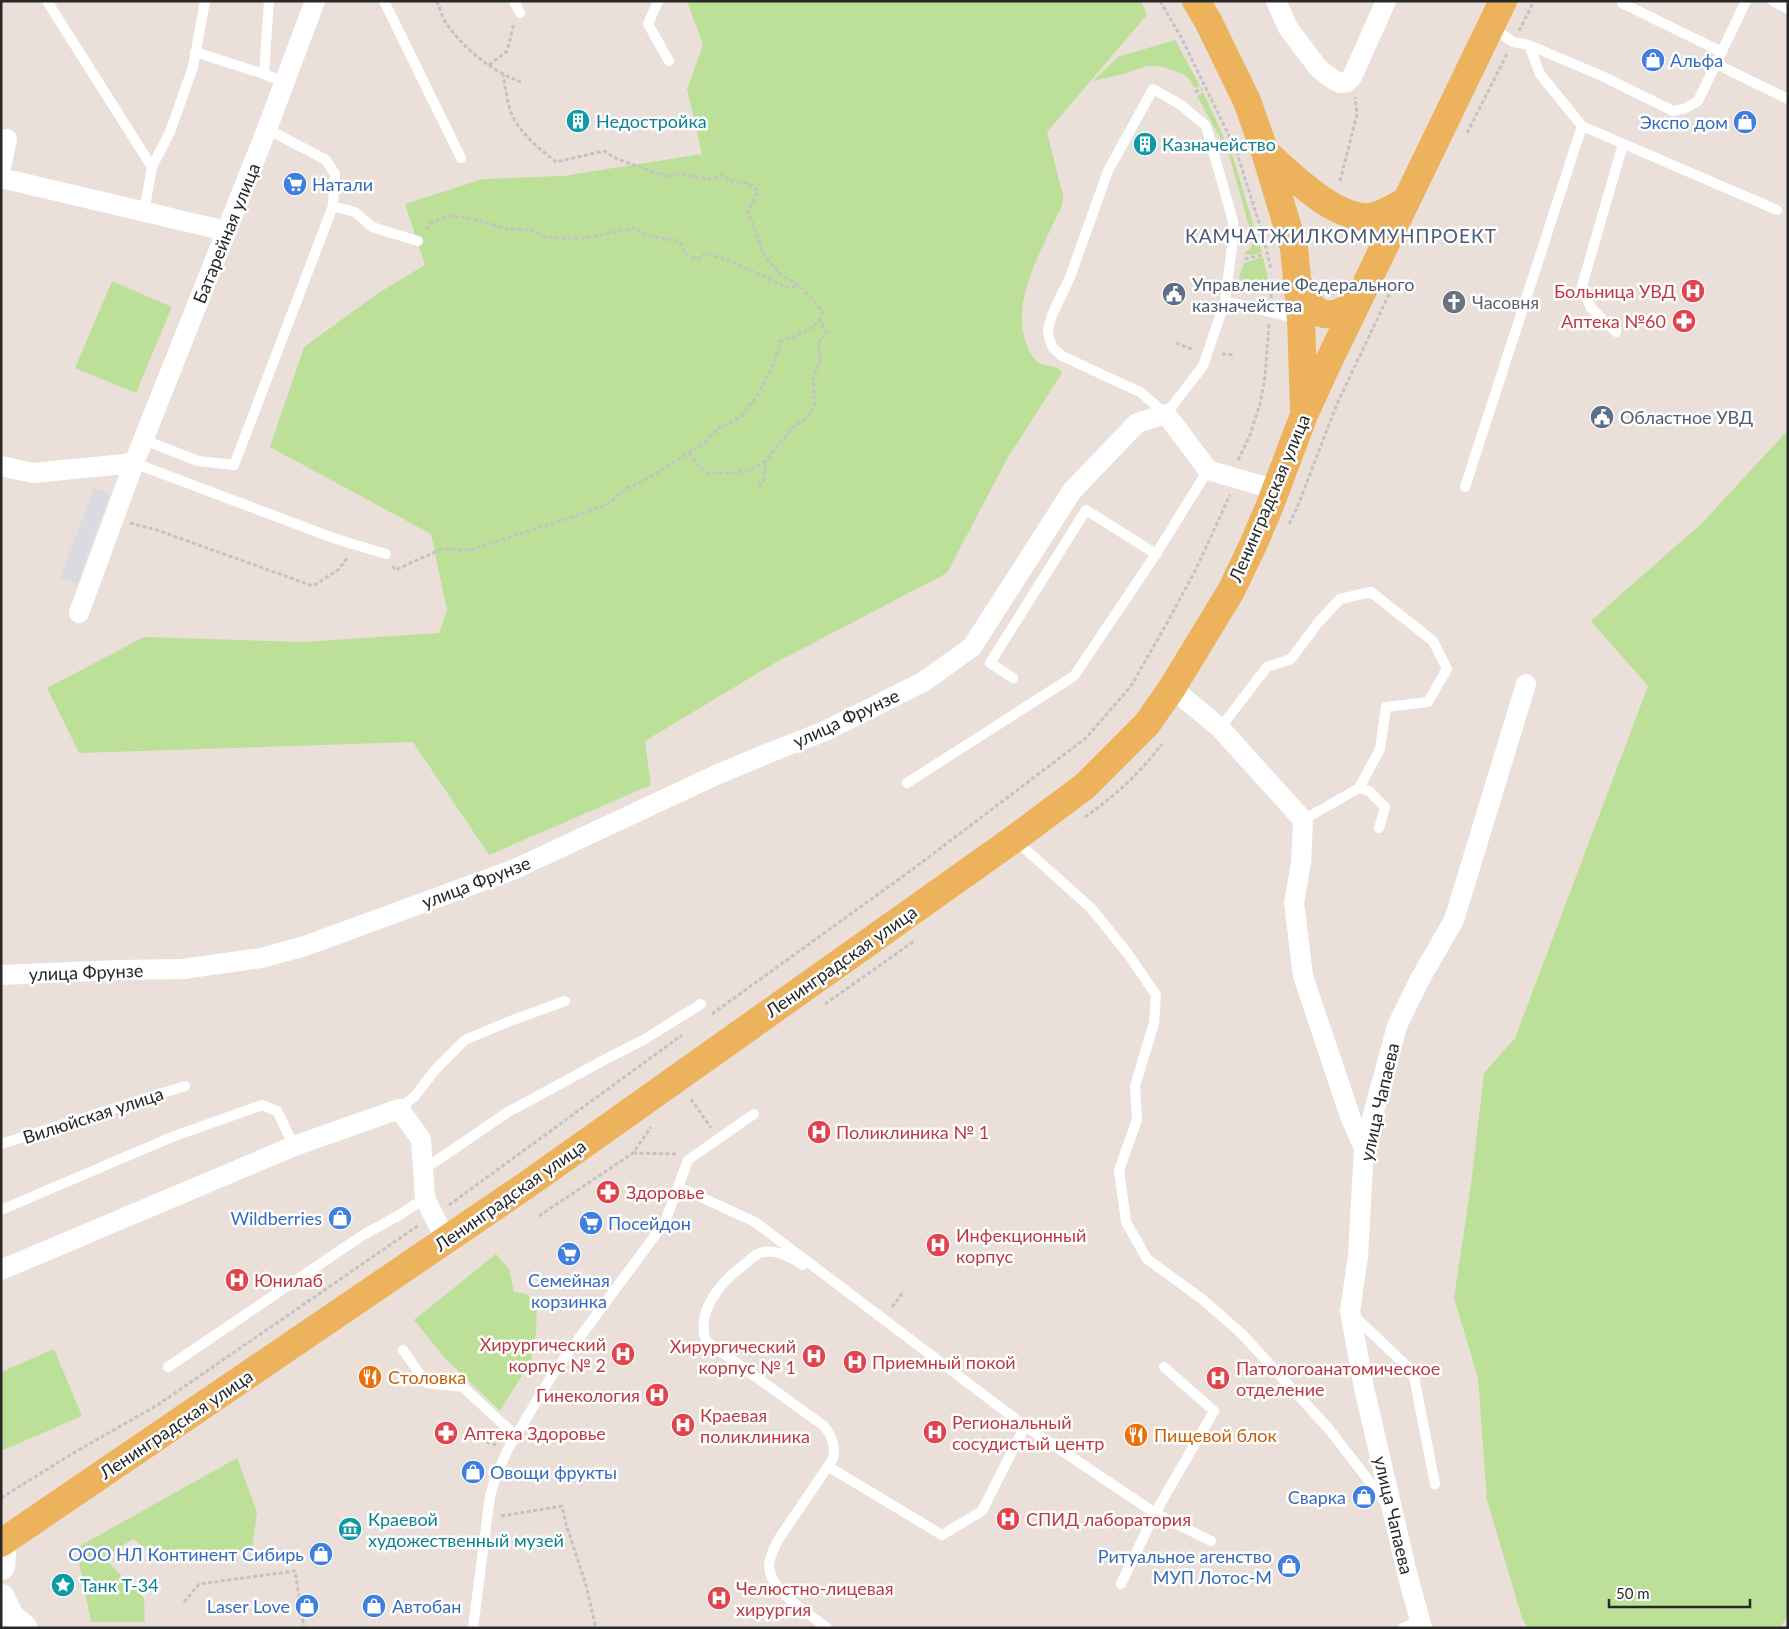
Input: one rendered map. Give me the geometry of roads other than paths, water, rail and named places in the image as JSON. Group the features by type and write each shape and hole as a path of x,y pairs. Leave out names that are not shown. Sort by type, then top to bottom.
{"main road":[{"path":"1196,1 1208,21 1247,101 1265,152 1294,248 1301,320 1304,415"},
{"name":"Ленинградская улица","path":"2,1548 446,1241 1014,839 1085,786 1147,724 1172,688 1231,591 1276,490 1304,415 1404,202 1503,1"},
{"path":"1265,152 1320,200 1354,215 1368,217 1383,214 1404,202"},
{"path":"1298,282 1306,300 1317,312 1336,314 1356,303"},
{"path":"1,1598 10,1617 23,1628"}],"street":[{"name":"Батарейная улица","path":"78,613 134,463 267,129 315,1"},
{"path":"1276,1 1288,28 1319,69 1340,83 1347,82 1352,76 1386,1"},
{"path":"1,168 7,139"},
{"path":"1,178 226,230"},
{"path":"1166,414 1208,470 1276,490"},
{"name":"улица Фрунзе","path":"1,975 183,969 253,960 305,946 515,868 716,775 825,731 923,682 972,647 1072,491 1137,423 1166,414"},
{"path":"1,466 33,473 134,463"},
{"name":"улица Чапаева","path":"1415,1625 1407,1573 1364,1388 1350,1311 1358,1256 1364,1148 1397,1026 1420,978 1454,920 1526,684"},
{"path":"1172,688 1220,728 1303,820 1301,863 1294,903 1303,976 1351,1119 1364,1148"},
{"path":"1,1270 294,1146 399,1109 421,1139 424,1198 446,1241"}],"lane":[{"path":"47,1 152,167"},
{"path":"144,212 152,167 170,132 193,67 205,1"},
{"path":"264,74 269,1"},
{"path":"384,1 461,158"},
{"path":"514,1 520,13"},
{"path":"658,1 648,24 669,61"},
{"path":"1490,26 1513,42 1529,45 1602,76 1673,111 1686,108 1698,101 1746,1"},
{"path":"1773,1 1788,9"},
{"path":"1622,3 1722,52"},
{"path":"1529,45 1540,74 1582,126 1777,210"},
{"path":"195,52 284,82"},
{"path":"1716,64 1788,99"},
{"path":"1152,89 1181,105 1206,126 1233,221 1232,247 1225,301 1203,366 1166,414 1140,392 1062,356 1053,348 1048,329 1052,316 1070,277 1108,172 1152,89"},
{"path":"1465,488 1582,126"},
{"path":"144,440 198,461 234,465 333,206 335,174 326,160 267,129"},
{"path":"1616,332 1591,308 1582,286 1623,144"},
{"path":"333,206 354,212 372,227 418,241"},
{"path":"1225,301 1301,320"},
{"path":"134,463 336,539 386,554"},
{"path":"908,783 1074,676 1156,554 1208,470"},
{"path":"1013,678 990,664 1086,510 1156,554"},
{"path":"1220,728 1267,667 1291,659 1317,624 1340,599 1371,592 1433,640 1447,669 1428,702 1386,707 1380,749 1359,788 1303,820"},
{"path":"1359,788 1369,791 1385,807 1379,828"},
{"path":"1014,839 1091,908 1128,954 1156,995 1154,1023 1135,1086 1137,1120 1119,1170 1126,1222 1147,1260 1202,1299 1242,1334 1328,1430 1394,1513"},
{"path":"399,1109 415,1096 435,1070 465,1040 505,1022 565,1001"},
{"path":"422,1170 508,1112 645,1039 700,1004"},
{"name":"Вилюйская улица","path":"1,1144 185,1086"},
{"path":"1,1210 172,1137 262,1105 277,1111 294,1146"},
{"path":"473,1628 490,1496 508,1449 554,1372 665,1222 688,1160 754,1114"},
{"path":"679,1187 755,1222 1025,1426 1154,1513 1211,1541"},
{"path":"168,1367 363,1235 401,1214 424,1198"},
{"path":"828,1628 786,1596 772,1580 769,1565 772,1552 778,1540 833,1460 835,1451 831,1438 824,1426 706,1341 702,1332 702,1324 710,1302 724,1283 742,1266 763,1252 772,1251 783,1254 841,1287"},
{"path":"1350,1311 1413,1372 1434,1484"},
{"path":"403,1350 426,1383 463,1387 516,1436"},
{"path":"1121,1584 1154,1513 1214,1412 1164,1366"},
{"path":"829,1467 942,1535 982,1511 1025,1426"}],"place":[{"name":"Альфа","path":"1653,60"},
{"name":"Недостройка","path":"578,121"},
{"name":"Экспо дом","path":"1745,122"},
{"name":"Казначейство","path":"1145,144"},
{"name":"Натали","path":"295,184"},
{"name":"Больница УВД","path":"1693,291"},
{"name":"Управление Федерального казначейства","path":"1174,294"},
{"name":"Часовня","path":"1454,302"},
{"name":"Аптека №60","path":"1684,321"},
{"name":"Областное УВД","path":"1602,417"},
{"name":"Поликлиника № 1","path":"819,1132"},
{"name":"Здоровье","path":"608,1192"},
{"name":"Wildberries","path":"340,1218"},
{"name":"Посейдон","path":"591,1223"},
{"name":"Инфекционный корпус","path":"938,1245"},
{"name":"Семейная корзинка","path":"569,1254"},
{"name":"Юнилаб","path":"237,1280"},
{"name":"Хирургический корпус № 2","path":"623,1354"},
{"name":"Хирургический корпус № 1","path":"814,1356"},
{"name":"Приемный покой","path":"855,1362"},
{"name":"Столовка","path":"370,1377"},
{"name":"Патологоанатомическое отделение","path":"1218,1378"},
{"name":"Гинекология","path":"657,1395"},
{"name":"Краевая поликлиника","path":"683,1425"},
{"name":"Региональный сосудистый центр","path":"935,1432"},
{"name":"Аптека Здоровье","path":"446,1433"},
{"name":"Пищевой блок","path":"1136,1435"},
{"name":"Овощи фрукты","path":"473,1472"},
{"name":"Сварка","path":"1364,1497"},
{"name":"СПИД лаборатория","path":"1008,1519"},
{"name":"Краевой художественный музей","path":"350,1529"},
{"name":"ООО НЛ Континент Сибирь","path":"321,1554"},
{"name":"Ритуальное агенство МУП Лотос-М","path":"1289,1566"},
{"name":"Танк Т-34","path":"63,1585"},
{"name":"Челюстно-лицевая хирургия","path":"719,1598"},
{"name":"Laser Love","path":"307,1606"},
{"name":"Автобан","path":"374,1606"}],"district":[{"name":"КАМЧАТЖИЛКОММУНПРОЕКТ","path":"1341,235"}]}
